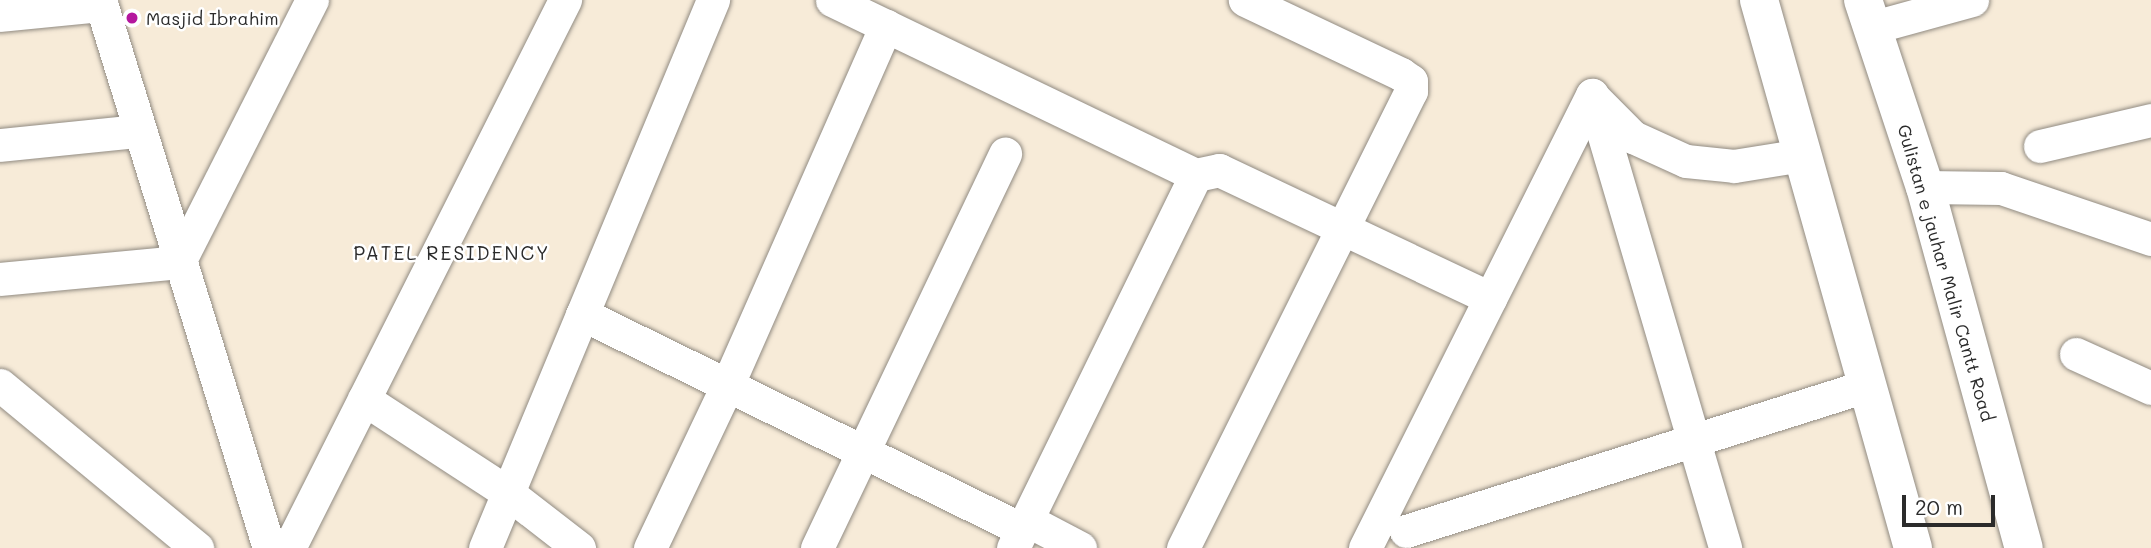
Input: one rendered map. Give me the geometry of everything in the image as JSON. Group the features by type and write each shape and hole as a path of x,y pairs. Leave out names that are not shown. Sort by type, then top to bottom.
{"main road":[{"path":"1759,0 1913,548"},
{"name":"Gulistan e jauhar Malir Cantt Road","path":"1866,14 1925,187 2024,548"}],"street":[{"path":"178,261 312,0"},
{"path":"289,548 565,0"},
{"path":"485,548 713,0"},
{"path":"832,0 1196,175 1219,170 1490,298"},
{"path":"1183,548 1411,91 1411,81 1245,0"},
{"path":"1866,14 1972,0"},
{"path":"0,15 101,2 178,261 269,548"},
{"path":"650,548 727,386 886,26"},
{"path":"1592,95 1633,136 1686,161 1734,166 1803,155"},
{"path":"1365,548 1592,95"},
{"path":"1592,95 1725,548"},
{"path":"2040,146 2151,120"},
{"path":"0,145 139,131"},
{"path":"817,548 1005,153"},
{"path":"1021,533 1196,175"},
{"path":"1925,187 2001,188 2151,239"},
{"path":"0,279 178,261"},
{"path":"582,314 1021,533 1080,548"},
{"path":"2076,354 2151,387"},
{"path":"0,385 197,548"},
{"path":"1393,491 1409,539 1694,439 1867,386"},
{"path":"364,399 508,493 579,548"}],"place":[{"name":"Masjid Ibrahim","path":"132,18"}],"district":[{"name":"PATEL RESIDENCY","path":"452,253"}]}
